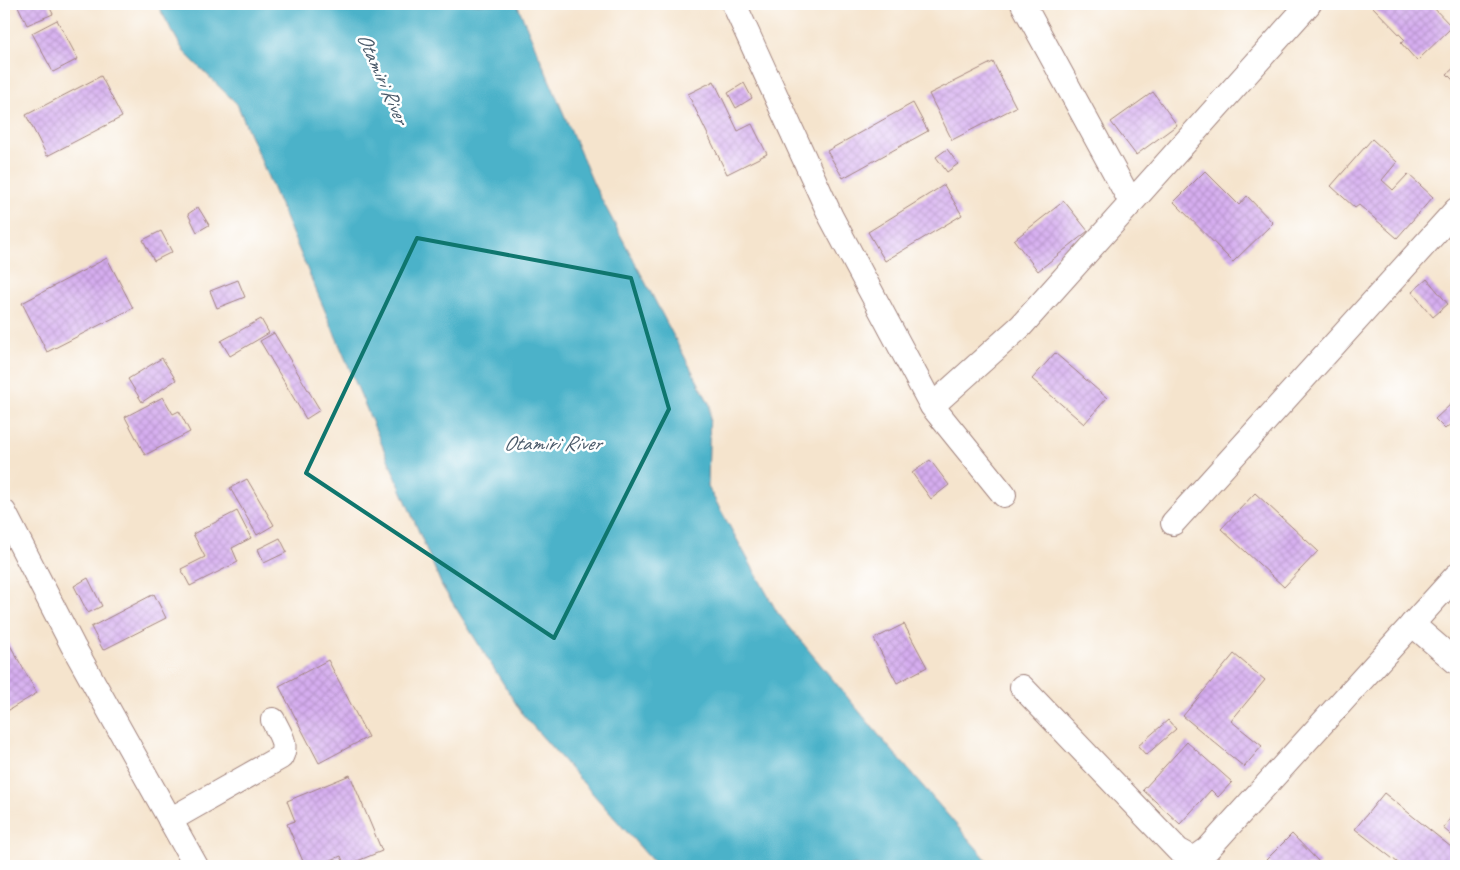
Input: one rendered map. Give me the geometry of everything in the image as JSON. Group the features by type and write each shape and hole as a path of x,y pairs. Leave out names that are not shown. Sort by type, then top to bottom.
{"street":[{"path":"734,4 831,217 932,406 1004,495"},
{"path":"1023,4 1131,202"},
{"path":"932,406 1021,326 1309,4"},
{"path":"1173,523 1456,210"},
{"path":"4,512 73,646 196,866"},
{"path":"1022,687 1178,850 1194,859 1208,849 1456,576"},
{"path":"1412,624 1456,662"},
{"path":"170,820 281,757 284,751 284,741 273,720"}],"highlighted area":[{"path":"417,238 631,278 669,409 554,638 306,473"}],"water":[{"name":"Otamiri River","path":"157,4 517,4 594,185 710,405 708,487 777,612 882,739 992,866 657,866 523,715 442,586 237,104 184,52"}],"building":[{"path":"17,4 48,4 53,14 27,25"},
{"path":"1370,4 1430,4 1452,27 1417,61 1401,43 1405,40"},
{"path":"57,20 78,59 53,72 32,33"},
{"path":"993,62 1016,107 952,140 929,94"},
{"path":"1456,66 1456,83 1447,74"},
{"path":"101,76 122,117 47,156 26,115"},
{"path":"714,81 738,131 752,124 767,154 727,174 688,94"},
{"path":"744,83 752,98 736,108 728,93"},
{"path":"1153,92 1177,125 1136,155 1111,122"},
{"path":"913,103 928,131 843,178 827,151"},
{"path":"1372,139 1397,162 1382,180 1393,190 1408,174 1433,197 1397,238 1359,205 1355,208 1331,186"},
{"path":"947,149 958,164 947,172 936,157"},
{"path":"1205,171 1239,205 1247,196 1273,223 1233,262 1174,202"},
{"path":"944,185 962,215 885,261 868,232"},
{"path":"1064,201 1088,231 1038,271 1014,240"},
{"path":"198,207 209,225 197,232 188,214"},
{"path":"161,231 172,252 154,261 143,240"},
{"path":"107,258 133,308 47,352 22,303"},
{"path":"1427,279 1448,304 1433,317 1412,292"},
{"path":"238,280 245,297 217,308 210,291"},
{"path":"261,319 269,333 230,356 221,341"},
{"path":"274,333 320,410 306,419 260,341"},
{"path":"1055,353 1107,398 1084,424 1032,379"},
{"path":"162,358 176,380 142,402 128,379"},
{"path":"163,397 173,414 179,411 190,432 145,455 125,417"},
{"path":"1451,404 1456,410 1456,419 1445,429 1435,419"},
{"path":"930,460 949,485 931,499 912,473"},
{"path":"247,479 274,525 257,535 230,488"},
{"path":"1255,493 1318,551 1284,587 1221,529"},
{"path":"237,511 251,538 232,548 238,562 190,586 181,569 205,557 193,534"},
{"path":"280,538 287,552 264,563 258,549"},
{"path":"88,578 102,606 88,613 74,586"},
{"path":"154,594 166,618 103,650 91,627"},
{"path":"904,624 927,667 897,683 874,639"},
{"path":"6,638 37,693 4,713 4,639"},
{"path":"1234,654 1265,680 1231,721 1262,746 1244,767 1183,716"},
{"path":"328,660 368,737 319,763 279,686"},
{"path":"1168,720 1176,729 1146,755 1138,746"},
{"path":"1187,742 1232,782 1218,797 1211,790 1180,824 1143,790"},
{"path":"350,775 382,851 345,866 341,856 316,866 305,866 287,824 295,821 287,801"},
{"path":"1384,793 1456,851 1456,866 1402,866 1355,829"},
{"path":"1456,811 1456,839 1443,828"},
{"path":"1292,834 1320,863 1317,866 1272,866 1266,860"}]}
